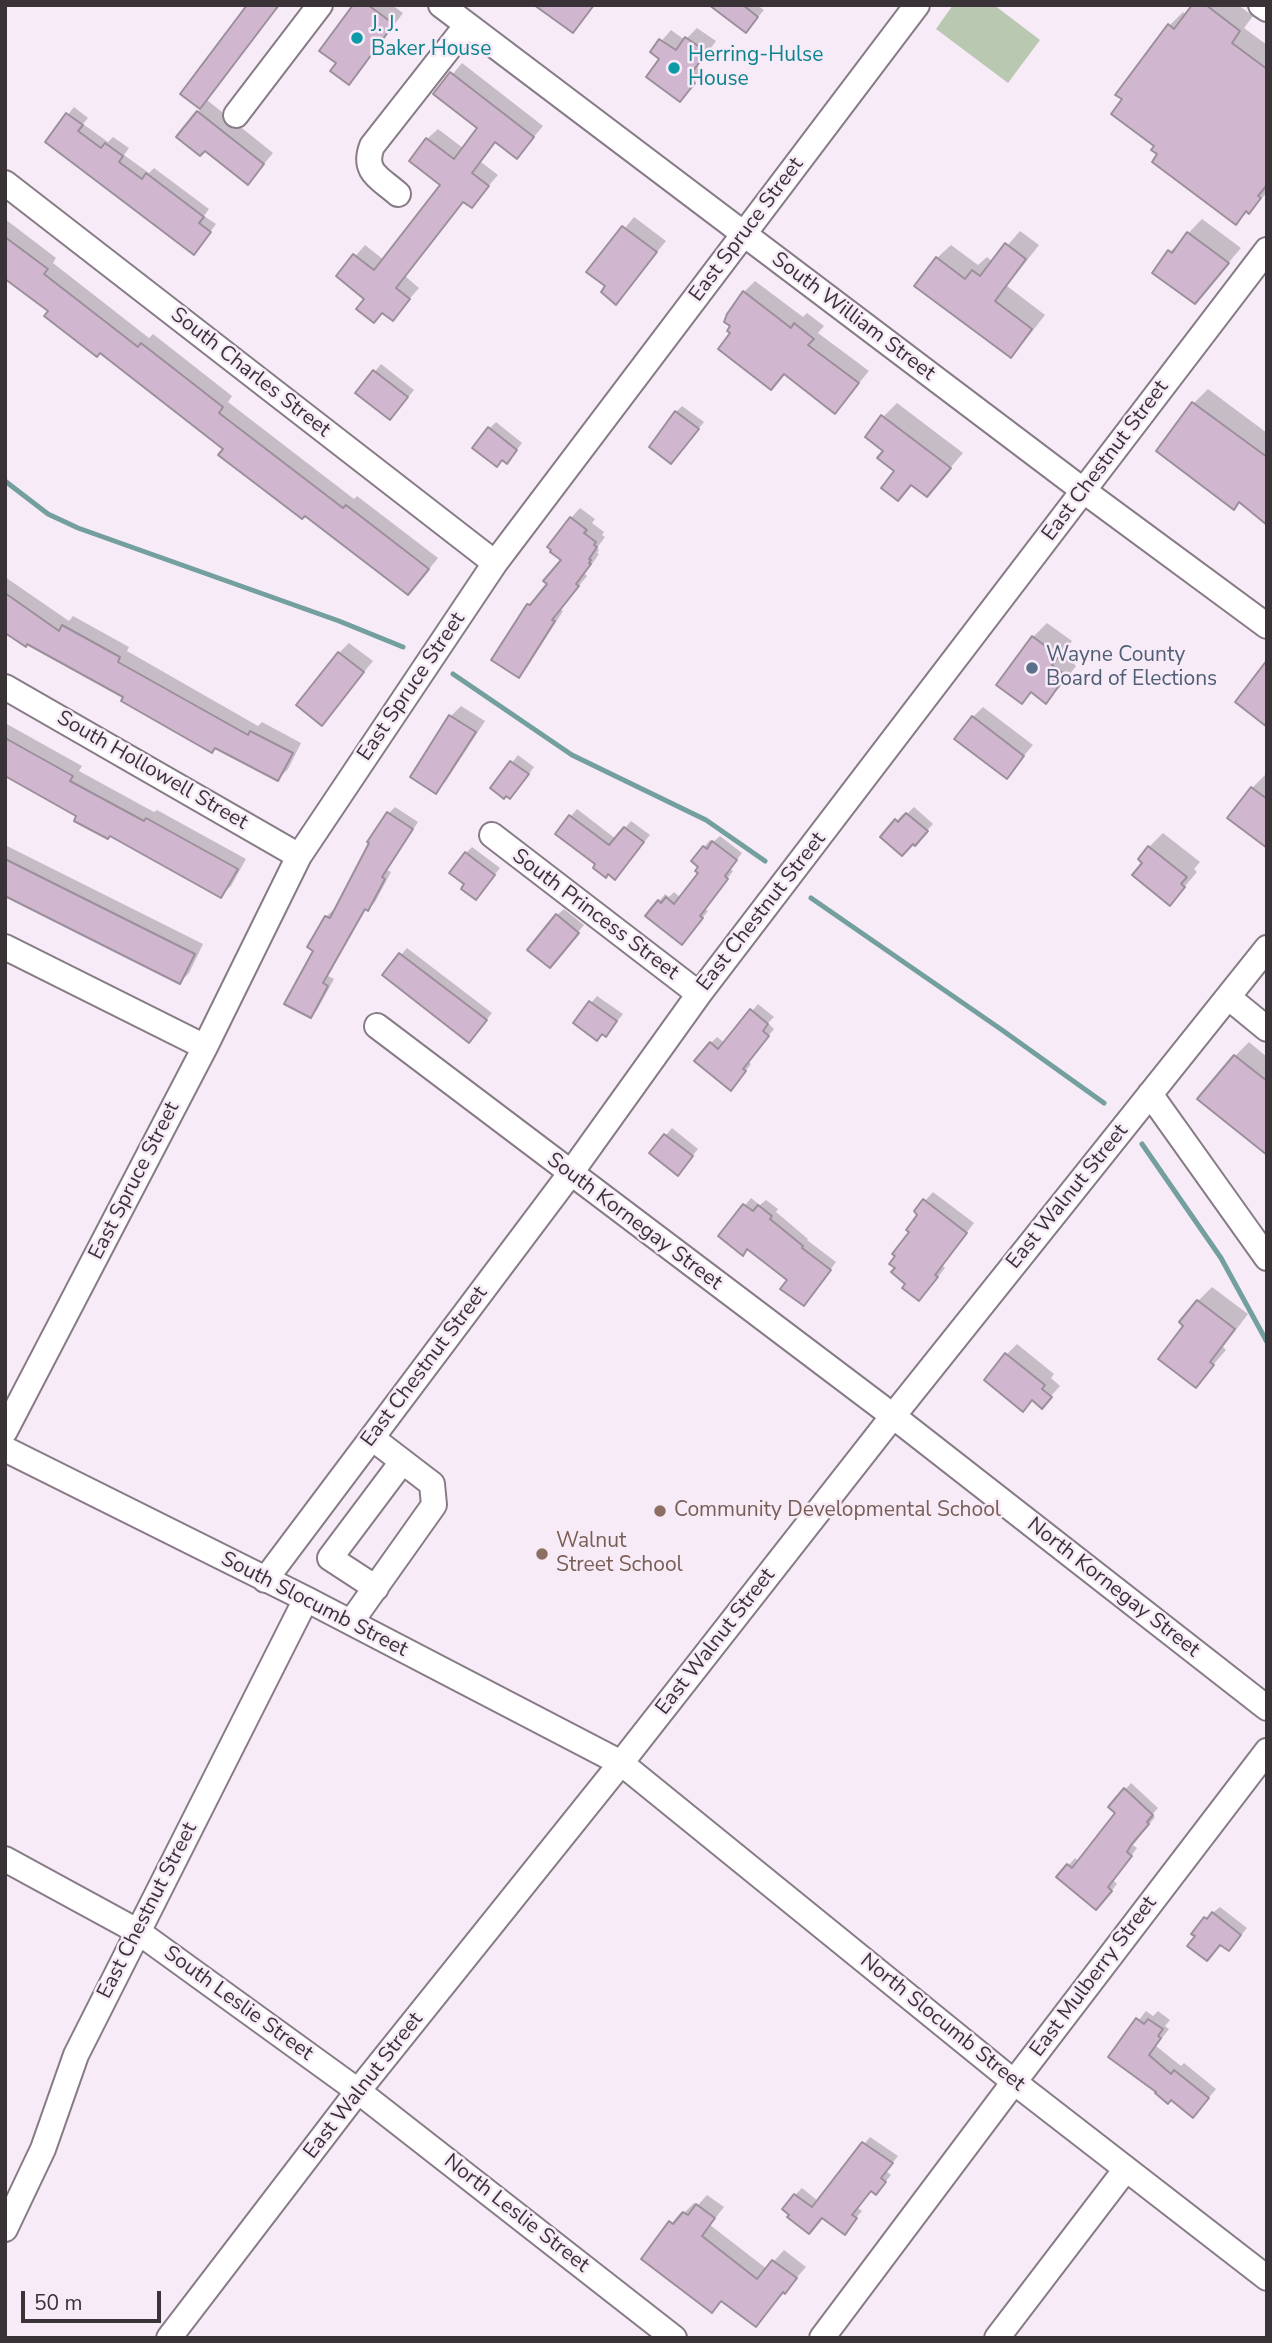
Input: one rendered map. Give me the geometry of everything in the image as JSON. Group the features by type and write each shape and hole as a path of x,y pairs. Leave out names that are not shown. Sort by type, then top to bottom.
{"street":[{"path":"236,115 320,5"},
{"name":"South William Street","path":"441,5 1267,626"},
{"name":"East Spruce Street","path":"5,1431 205,1047 299,856 495,563 917,5"},
{"path":"1261,5 1267,9"},
{"path":"398,194 371,170 368,158 372,146 467,25"},
{"name":"South Charles Street","path":"5,183 495,563"},
{"name":"East Chestnut Street","path":"265,1580 570,1174 699,994 1267,250"},
{"name":"South Hollowell Street","path":"5,687 299,856"},
{"name":"South Princess Street","path":"492,835 699,994"},
{"path":"5,947 205,1047"},
{"name":"East Walnut Street","path":"169,2338 358,2091 1267,948"},
{"path":"1228,997 1267,1029"},
{"name":"South Kornegay Street","path":"377,1026 893,1416"},
{"path":"1150,1094 1267,1258"},
{"name":"North Kornegay Street","path":"893,1416 1267,1708"},
{"path":"351,1622 434,1505 432,1484 372,1438"},
{"name":"South Slocumb Street","path":"5,1449 306,1599 621,1763"},
{"path":"376,1588 330,1558 402,1462"},
{"name":"East Chestnut Street","path":"5,2229 43,2150 76,2055 306,1599"},
{"name":"East Mulberry Street","path":"822,2338 1267,1751"},
{"name":"North Slocumb Street","path":"621,1763 1014,2082 1267,2278"},
{"name":"South Leslie Street","path":"5,1859 137,1931 358,2091"},
{"name":"North Leslie Street","path":"358,2091 674,2338"},
{"path":"997,2338 1126,2169"}],"green space":[{"path":"953,5 994,5 1040,40 1008,83 936,29"}],"building":[{"path":"247,5 279,5 200,109 180,94"},
{"name":"J. J. Baker House","path":"353,5 368,5 394,24 349,85 330,71 336,63 319,51"},
{"path":"534,5 594,5 573,33"},
{"path":"709,5 743,5 758,17 746,33"},
{"path":"1192,5 1206,5 1240,31 1232,43 1267,69 1267,185 1249,214 1246,211 1236,225 1152,162 1157,154 1151,150 1154,146 1111,114 1122,99 1115,95 1168,24 1174,29"},
{"name":"Herring-Hulse House","path":"685,37 707,52 688,78 695,83 680,102 646,77 659,59 650,52 659,39 676,50"},
{"path":"450,72 534,137 517,159 495,142 472,173 489,186 472,208 463,202 396,288 410,299 393,321 382,313 374,323 356,309 364,299 336,276 353,254 374,270 440,185 409,161 426,138 454,159 477,128 433,94"},
{"path":"197,111 264,164 248,185 205,151 200,156 176,137"},
{"path":"66,113 83,125 78,131 101,148 105,143 123,156 119,162 142,179 146,173 204,217 199,223 211,232 194,255 45,142"},
{"path":"622,226 657,252 616,305 601,292 605,286 586,272"},
{"path":"1187,232 1229,263 1195,304 1152,273 1168,250 1172,253"},
{"path":"5,237 48,269 44,274 138,347 141,343 223,407 219,413 343,508 346,505 429,569 408,595 305,516 302,519 218,455 223,449 100,353 97,357 44,316 48,311 5,279"},
{"path":"1005,243 1026,259 995,301 1032,329 1011,358 914,286 936,257 965,279 972,270 980,276"},
{"path":"743,291 791,328 794,323 814,339 808,345 859,383 835,414 784,374 771,390 718,349 730,333 727,331 730,326 724,322 727,314"},
{"path":"373,370 408,397 390,420 355,393"},
{"path":"1192,402 1267,457 1267,525 1239,502 1234,510 1156,451"},
{"path":"675,411 699,429 671,464 649,447"},
{"path":"881,415 951,468 927,497 911,485 898,501 881,488 894,471 877,458 883,451 865,437"},
{"path":"488,427 517,450 507,464 502,460 497,467 472,448"},
{"path":"570,517 587,530 584,533 596,542 594,545 597,547 589,559 591,564 576,584 579,586 552,620 555,621 519,678 491,660 527,604 530,605 547,584 543,581 561,560 547,547"},
{"path":"5,593 59,631 62,625 120,657 118,662 248,735 250,731 293,753 278,781 215,748 212,753 121,701 123,697 27,644 26,647 5,633"},
{"name":"Wayne County Board of Elections","path":"1032,636 1059,656 1052,665 1064,674 1060,678 1063,680 1046,704 1031,692 1022,704 996,685"},
{"path":"338,652 364,672 322,726 296,705"},
{"path":"1267,660 1267,727 1235,702"},
{"path":"449,715 476,732 436,794 410,777"},
{"path":"972,716 1024,756 1007,779 954,739"},
{"path":"5,738 73,776 70,781 144,821 146,818 238,869 221,898 110,836 108,839 74,821 76,816 5,776"},
{"path":"510,761 529,774 510,799 506,796 504,799 490,788"},
{"path":"1251,787 1267,799 1267,848 1227,818"},
{"path":"387,812 413,829 382,877 385,879 368,911 365,909 323,983 328,986 311,1018 284,1004 313,951 307,947 325,916 330,918 369,843 367,842"},
{"path":"906,813 928,831 902,856 880,837 895,819 898,822"},
{"path":"569,815 609,845 624,827 644,842 615,880 608,874 606,878 593,868 595,864 555,834"},
{"path":"712,841 737,860 725,876 728,879 700,916 703,918 682,945 645,916 658,900 661,903 666,897 674,904 698,873 695,871 698,867 691,861 703,846 707,849"},
{"path":"1148,846 1187,877 1181,884 1185,887 1170,906 1132,875 1142,863 1138,859"},
{"path":"465,852 495,875 476,900 461,889 464,884 449,873"},
{"path":"5,859 195,954 180,984 5,896"},
{"path":"556,914 579,933 550,968 527,950"},
{"path":"399,953 487,1020 469,1043 382,975"},
{"path":"589,1001 617,1021 606,1037 602,1034 597,1041 573,1023"},
{"path":"750,1009 768,1024 763,1031 769,1036 743,1069 746,1071 731,1091 694,1061 710,1042 718,1049"},
{"path":"1234,1055 1267,1081 1267,1155 1197,1099"},
{"path":"664,1134 693,1156 678,1176 649,1153"},
{"path":"923,1199 967,1233 919,1301 902,1288 905,1284 891,1272 895,1268 889,1264 895,1256 892,1254 909,1232 906,1230 917,1215 914,1211"},
{"path":"743,1204 753,1211 758,1205 772,1216 770,1219 803,1246 802,1248 831,1270 804,1306 780,1289 787,1280 747,1249 743,1256 718,1236"},
{"path":"1197,1300 1235,1329 1210,1362 1214,1365 1196,1388 1158,1359 1183,1326 1179,1322"},
{"path":"1005,1353 1045,1385 1042,1389 1052,1397 1042,1409 1032,1400 1023,1412 984,1380"},
{"path":"1124,1788 1153,1815 1127,1852 1132,1856 1108,1887 1112,1891 1096,1910 1056,1877 1067,1864 1072,1868 1115,1813 1108,1807"},
{"path":"1212,1912 1241,1935 1229,1951 1220,1945 1207,1961 1187,1946 1195,1936 1191,1934 1204,1917 1207,1919"},
{"path":"1136,2018 1144,2024 1148,2019 1163,2029 1158,2036 1161,2038 1149,2055 1171,2074 1174,2070 1209,2098 1193,2118 1171,2100 1168,2104 1108,2057"},
{"path":"862,2142 893,2163 881,2178 886,2182 876,2195 871,2191 852,2215 857,2218 845,2235 822,2218 809,2234 787,2217 789,2215 782,2209 794,2194 812,2207"},
{"path":"696,2204 715,2218 702,2236 757,2279 772,2260 797,2278 756,2327 721,2301 712,2313 641,2259 669,2221 673,2224 683,2212 688,2215"}],"waterway":[{"path":"5,481 48,514 78,528 339,621 403,647"},
{"path":"453,674 572,755 706,820 765,861"},
{"path":"811,898 1104,1103"},
{"path":"1142,1144 1221,1258 1267,1342"}],"place":[{"name":"J. J. Baker House","path":"357,38"},
{"name":"Herring-Hulse House","path":"674,68"},
{"name":"Wayne County Board of Elections","path":"1032,668"},
{"name":"Community Developmental School","path":"660,1511"},
{"name":"Walnut Street School","path":"542,1554"}]}
